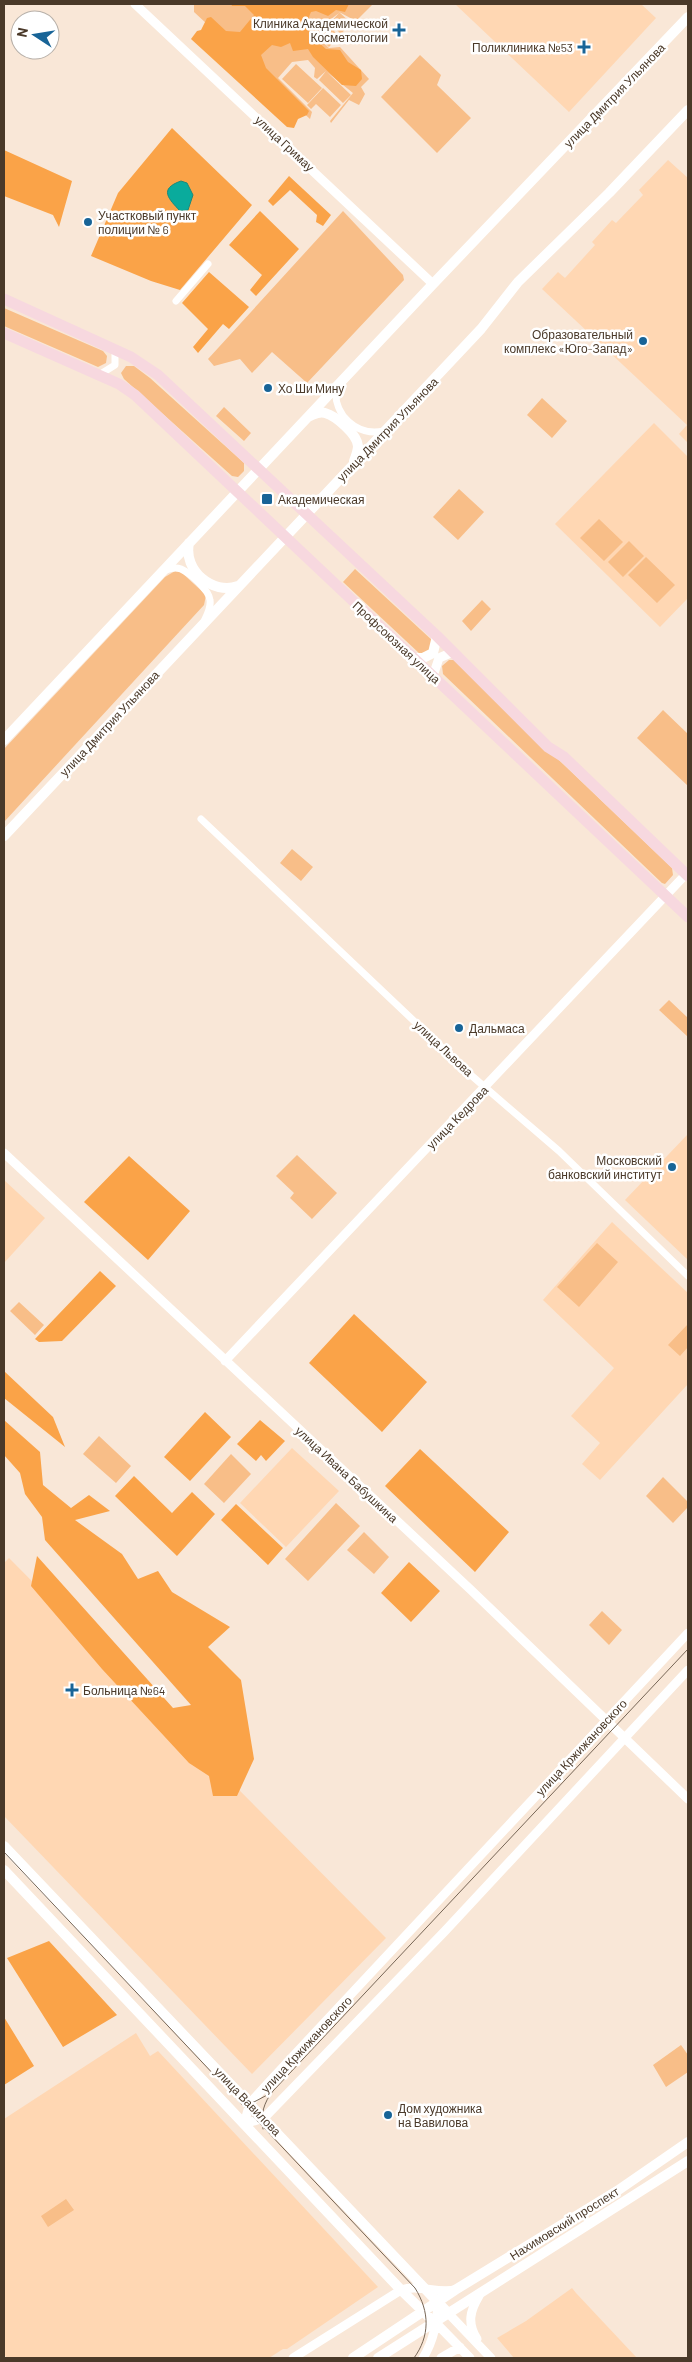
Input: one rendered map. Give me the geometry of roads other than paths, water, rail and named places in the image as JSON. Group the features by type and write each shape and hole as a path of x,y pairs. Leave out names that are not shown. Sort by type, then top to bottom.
{"main road":[{"name":"улица Дмитрия Ульянова","path":"4,740 433,284 688,17"},
{"name":"улица Дмитрия Ульянова","path":"4,836 481,329 518,282 609,193 688,110"},
{"path":"4,299 112,347 140,362 158,375 260,468 306,514 454,652 548,747 564,757 688,874"},
{"name":"Профсоюзная улица","path":"4,333 99,375 135,395 688,917"},
{"path":"307,418 319,412 326,413 334,417 356,438 357,453 352,464"},
{"path":"190,542 187,558 192,568 210,584 218,588 238,586"},
{"path":"414,658 423,658 433,653 437,636"},
{"name":"улица Вавилова","path":"4,1846 449,2314"},
{"name":"улица Вавилова","path":"4,1870 401,2290 436,2322"},
{"name":"Нахимовский проспект","path":"353,2358 456,2290 617,2191 688,2142"},
{"name":"Нахимовский проспект","path":"378,2358 479,2296 688,2161"}],"street":[{"name":"улица Гримау","path":"135,4 433,284"},
{"path":"176,301 208,264"},
{"path":"99,375 114,365 115,353 112,347"},
{"path":"336,387 335,396 339,411 356,427 371,432 385,431"},
{"path":"163,572 175,568 182,569 206,591 210,598 210,608 204,622"},
{"path":"434,676 439,658 454,652"},
{"name":"улица Львова","path":"201,819 486,1087 558,1151 688,1276"},
{"name":"улица Кедрова","path":"225,1361 665,896 688,874"},
{"name":"улица Ивана Бабушкина","path":"4,1153 607,1720 688,1799"},
{"name":"улица Кржижановского","path":"244,2124 250,2103 688,1633"},
{"name":"улица Кржижановского","path":"244,2124 264,2118 445,1931 688,1670"},
{"path":"293,2358 401,2290 424,2288 439,2292 456,2290"},
{"path":"479,2296 472,2306 469,2320 481,2346"},
{"path":"423,2358 436,2322 438,2302"},
{"name":"улица Вавилова","path":"449,2314 491,2358"},
{"name":"улица Вавилова","path":"436,2322 470,2358"},
{"path":"441,2358 460,2348"}],"water":[{"path":"181,181 187,183 193,195 188,210 180,211 169,198 168,191 170,187"}],"tram line":[{"path":"263,2129 264,2109 273,2091 688,1649"},
{"path":"4,1852 415,2288 423,2306 426,2324 423,2341 414,2358"},
{"path":"237,2098 254,2102 269,2094"}],"place":[{"name":"Клиника Академической Косметологии","path":"399,30"},
{"name":"Поликлиника №53","path":"584,47"},
{"name":"Участковый пункт полиции № 6","path":"88,222"},
{"name":"Образовательный комплекс «Юго-Запад»","path":"643,341"},
{"name":"Хо Ши Мину","path":"268,388"},
{"name":"Академическая","path":"267,499"},
{"name":"Дальмаса","path":"459,1028"},
{"name":"Московский банковский институт","path":"672,1167"},
{"name":"Больница №64","path":"72,1690"},
{"name":"Дом художника на Вавилова","path":"388,2115"}]}
